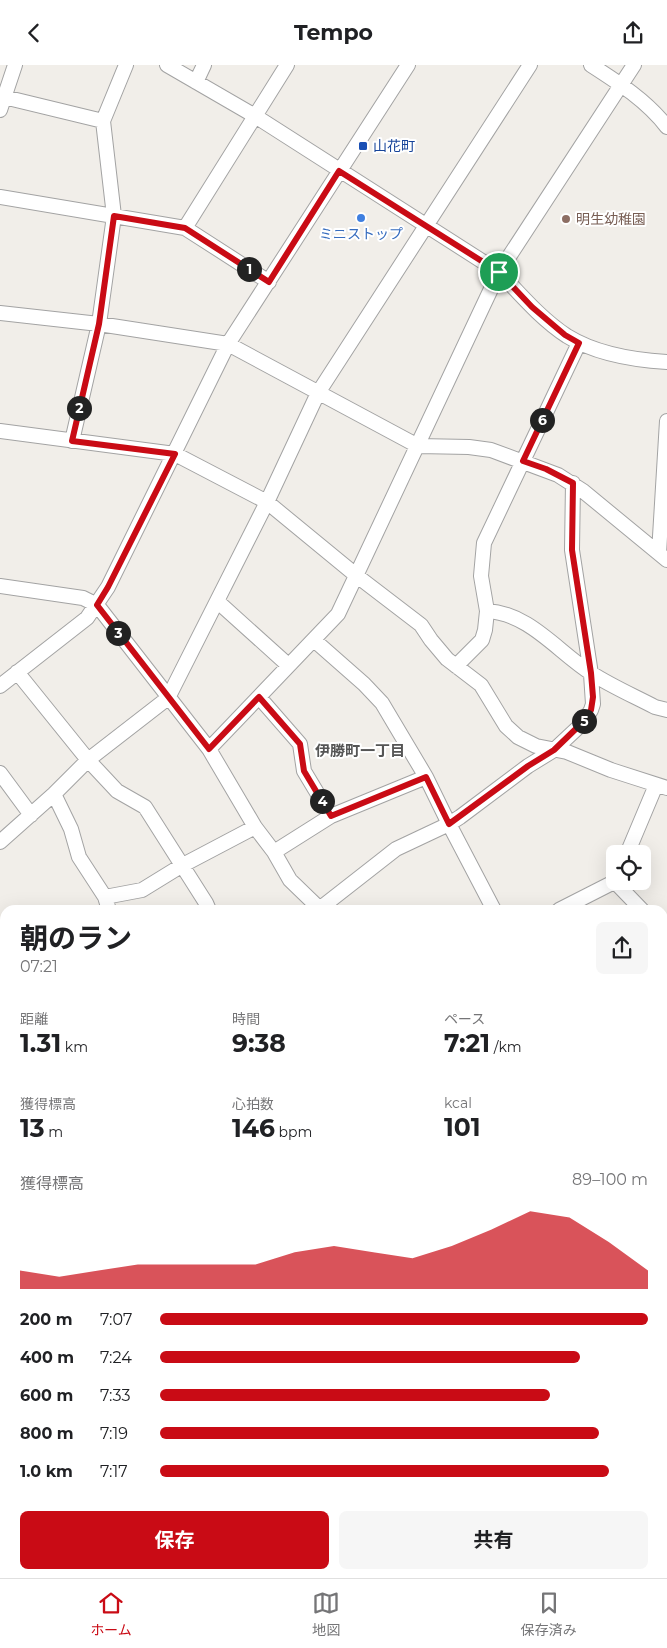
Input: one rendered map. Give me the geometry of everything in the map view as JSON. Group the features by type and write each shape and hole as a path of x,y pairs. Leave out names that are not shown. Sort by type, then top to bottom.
{"street":[{"path":"14,65 1,101 103,121"},
{"path":"72,441 99,324 114,216 103,121 126,65"},
{"path":"168,65 254,116 499,272 532,307 565,335 579,343 621,356 640,360 667,362"},
{"path":"196,81 204,65"},
{"path":"185,228 287,65"},
{"path":"0,686 87,618 97,605 108,587 175,454 228,344 408,65"},
{"path":"0,842 54,794 88,760 168,698 267,501 318,393 530,65"},
{"path":"591,65 621,84 652,110 667,127"},
{"path":"209,749 338,614 499,272 634,65"},
{"path":"0,197 185,228 269,282"},
{"path":"0,313 99,324 228,344 418,445 491,450 546,469 573,483 663,557"},
{"path":"456,666 482,640 485,630 487,611 481,576 484,543 579,343"},
{"path":"663,557 667,421"},
{"path":"0,431 175,454 267,501 357,576 421,625 447,659 480,685 506,726 525,743 567,752 611,770 662,786 632,845"},
{"path":"325,905 396,849 449,824 528,766 554,750 584,721 591,710 593,697 591,673 572,550 573,483"},
{"path":"0,586 83,598 97,605 209,749 290,880 316,905"},
{"path":"217,601 288,665"},
{"path":"487,611 511,616 524,622 591,673 656,707 667,709"},
{"path":"314,639 364,683 382,703 426,777 491,905"},
{"path":"17,672 88,760 117,791 145,807 207,905"},
{"path":"259,697 300,744 304,771 331,816"},
{"path":"0,773 31,815"},
{"path":"274,852 331,816 426,777"},
{"path":"54,794 71,829 79,857 107,903 142,890 181,866 256,827"},
{"path":"569,905 606,887"},
{"path":"623,890 637,905"}],"place":[{"name":"山花町","path":"363,146"},
{"name":"ミニストップ","path":"361,218"},
{"name":"明生幼稚園","path":"566,219"}],"district":[{"name":"伊勝町一丁目","path":"360,751"}],"route":[{"path":"339,171 499,272 532,307 565,335 579,343 523,461 546,469 573,483 572,550 591,673 593,704 584,721 554,750 528,766 449,824 426,777 331,816 304,771 300,744 259,697 209,749 97,605 108,587 175,454 72,441 99,324 114,216 185,228 269,282 339,171"}]}
